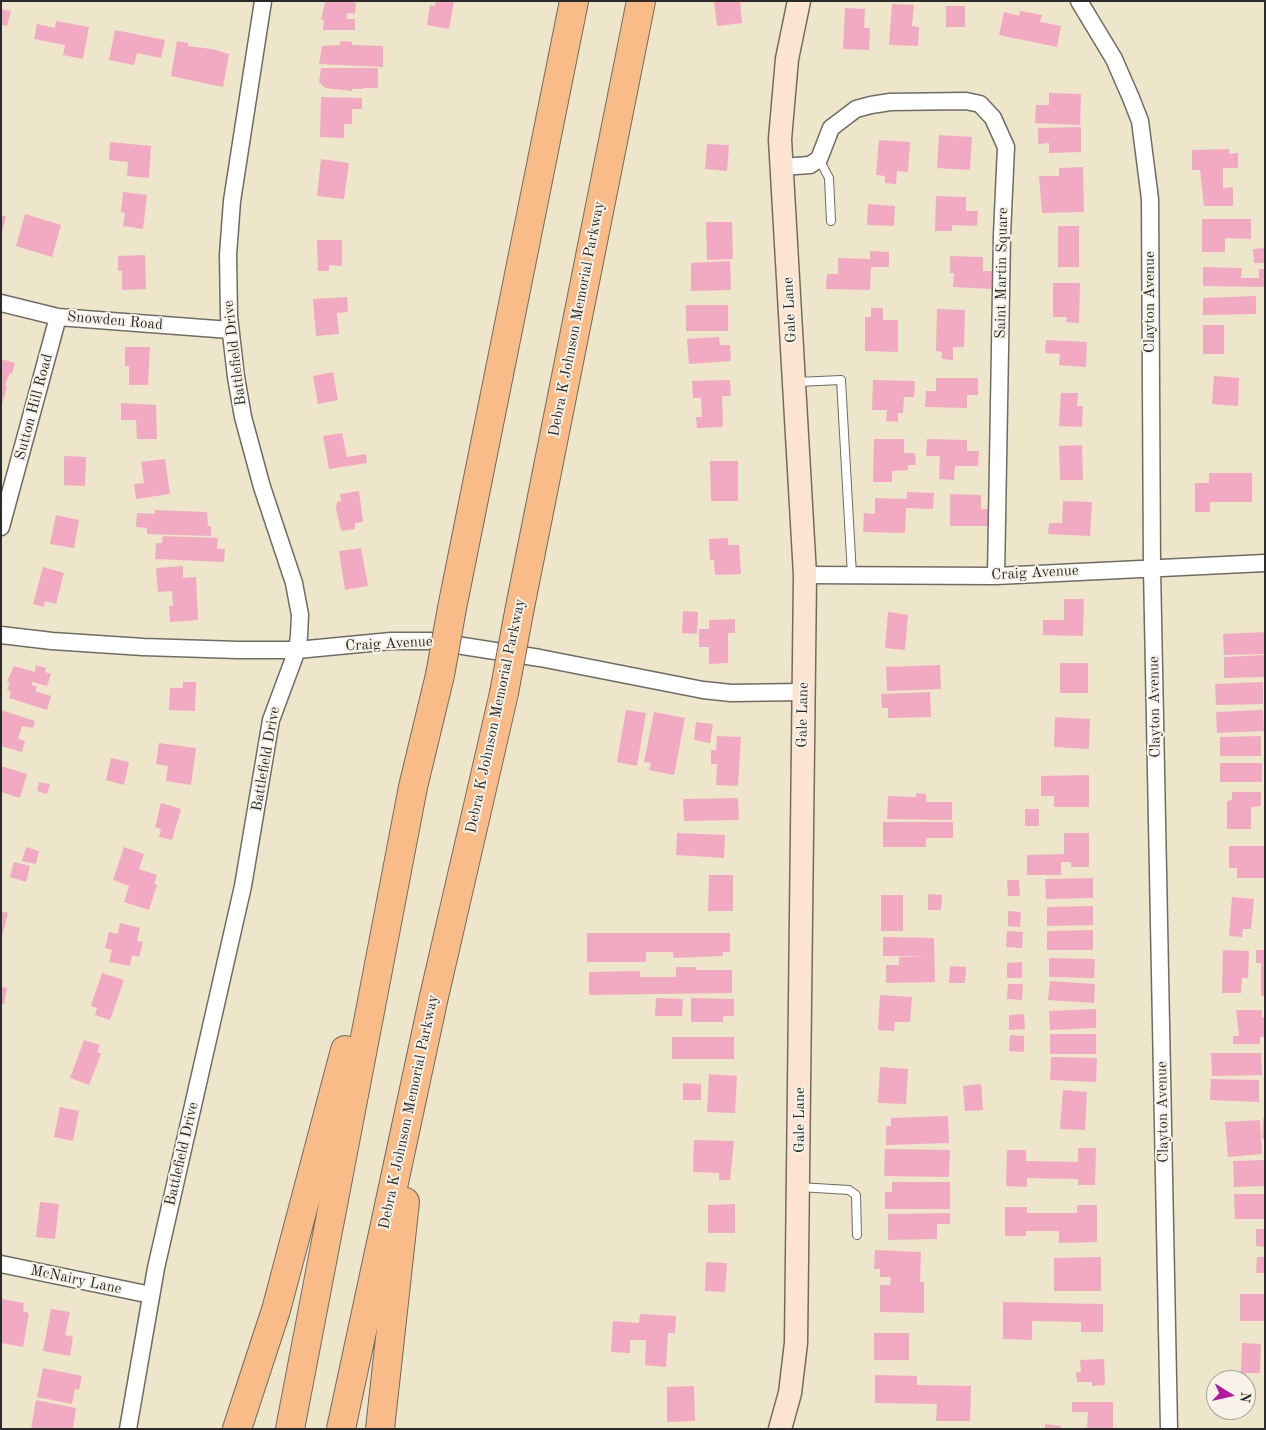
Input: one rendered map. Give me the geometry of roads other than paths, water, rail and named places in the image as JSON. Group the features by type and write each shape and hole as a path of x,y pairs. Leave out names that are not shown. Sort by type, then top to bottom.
{"highway":[{"path":"237,1429 260,1366 294,1249 440,675 573,7"},
{"name":"Debra K Johnson Memorial Parkway","path":"341,1429 433,1001 504,693 639,7"},
{"path":"290,1429 413,787"},
{"path":"380,1429 402,1220 433,1001"}],"street":[{"name":"Battlefield Drive","path":"128,1429 151,1295 245,877 271,720 297,650 300,625 297,596 249,439 236,377 230,330 228,272 231,209 263,1"},
{"name":"Gale Lane","path":"780,1429 790,1393 796,1343 800,1186 803,692 806,575 780,139 787,59 799,1"},
{"name":"Clayton Avenue","path":"1079,1 1114,60 1140,121 1150,200 1152,568 1169,1429"},
{"name":"Saint Martin Square","path":"819,160 832,128 856,109 890,102 966,101 980,104 993,118 1006,147 1002,244 996,576"},
{"path":"781,167 810,165 819,160"},
{"name":"Snowden Road","path":"1,303 58,317 230,330"},
{"name":"Sutton Hill Road","path":"1,527 58,317"},
{"name":"Craig Avenue","path":"806,575 996,576 1265,563"},
{"name":"Craig Avenue","path":"1,634 52,641 143,647 297,650 391,641 431,641 540,658 731,694 803,692"},
{"name":"McNairy Lane","path":"1,1264 151,1295"}],"lane":[{"path":"819,160 829,178 831,221"},
{"path":"794,382 841,380 852,575"},
{"path":"800,1186 849,1190 856,1195 857,1235"}]}
